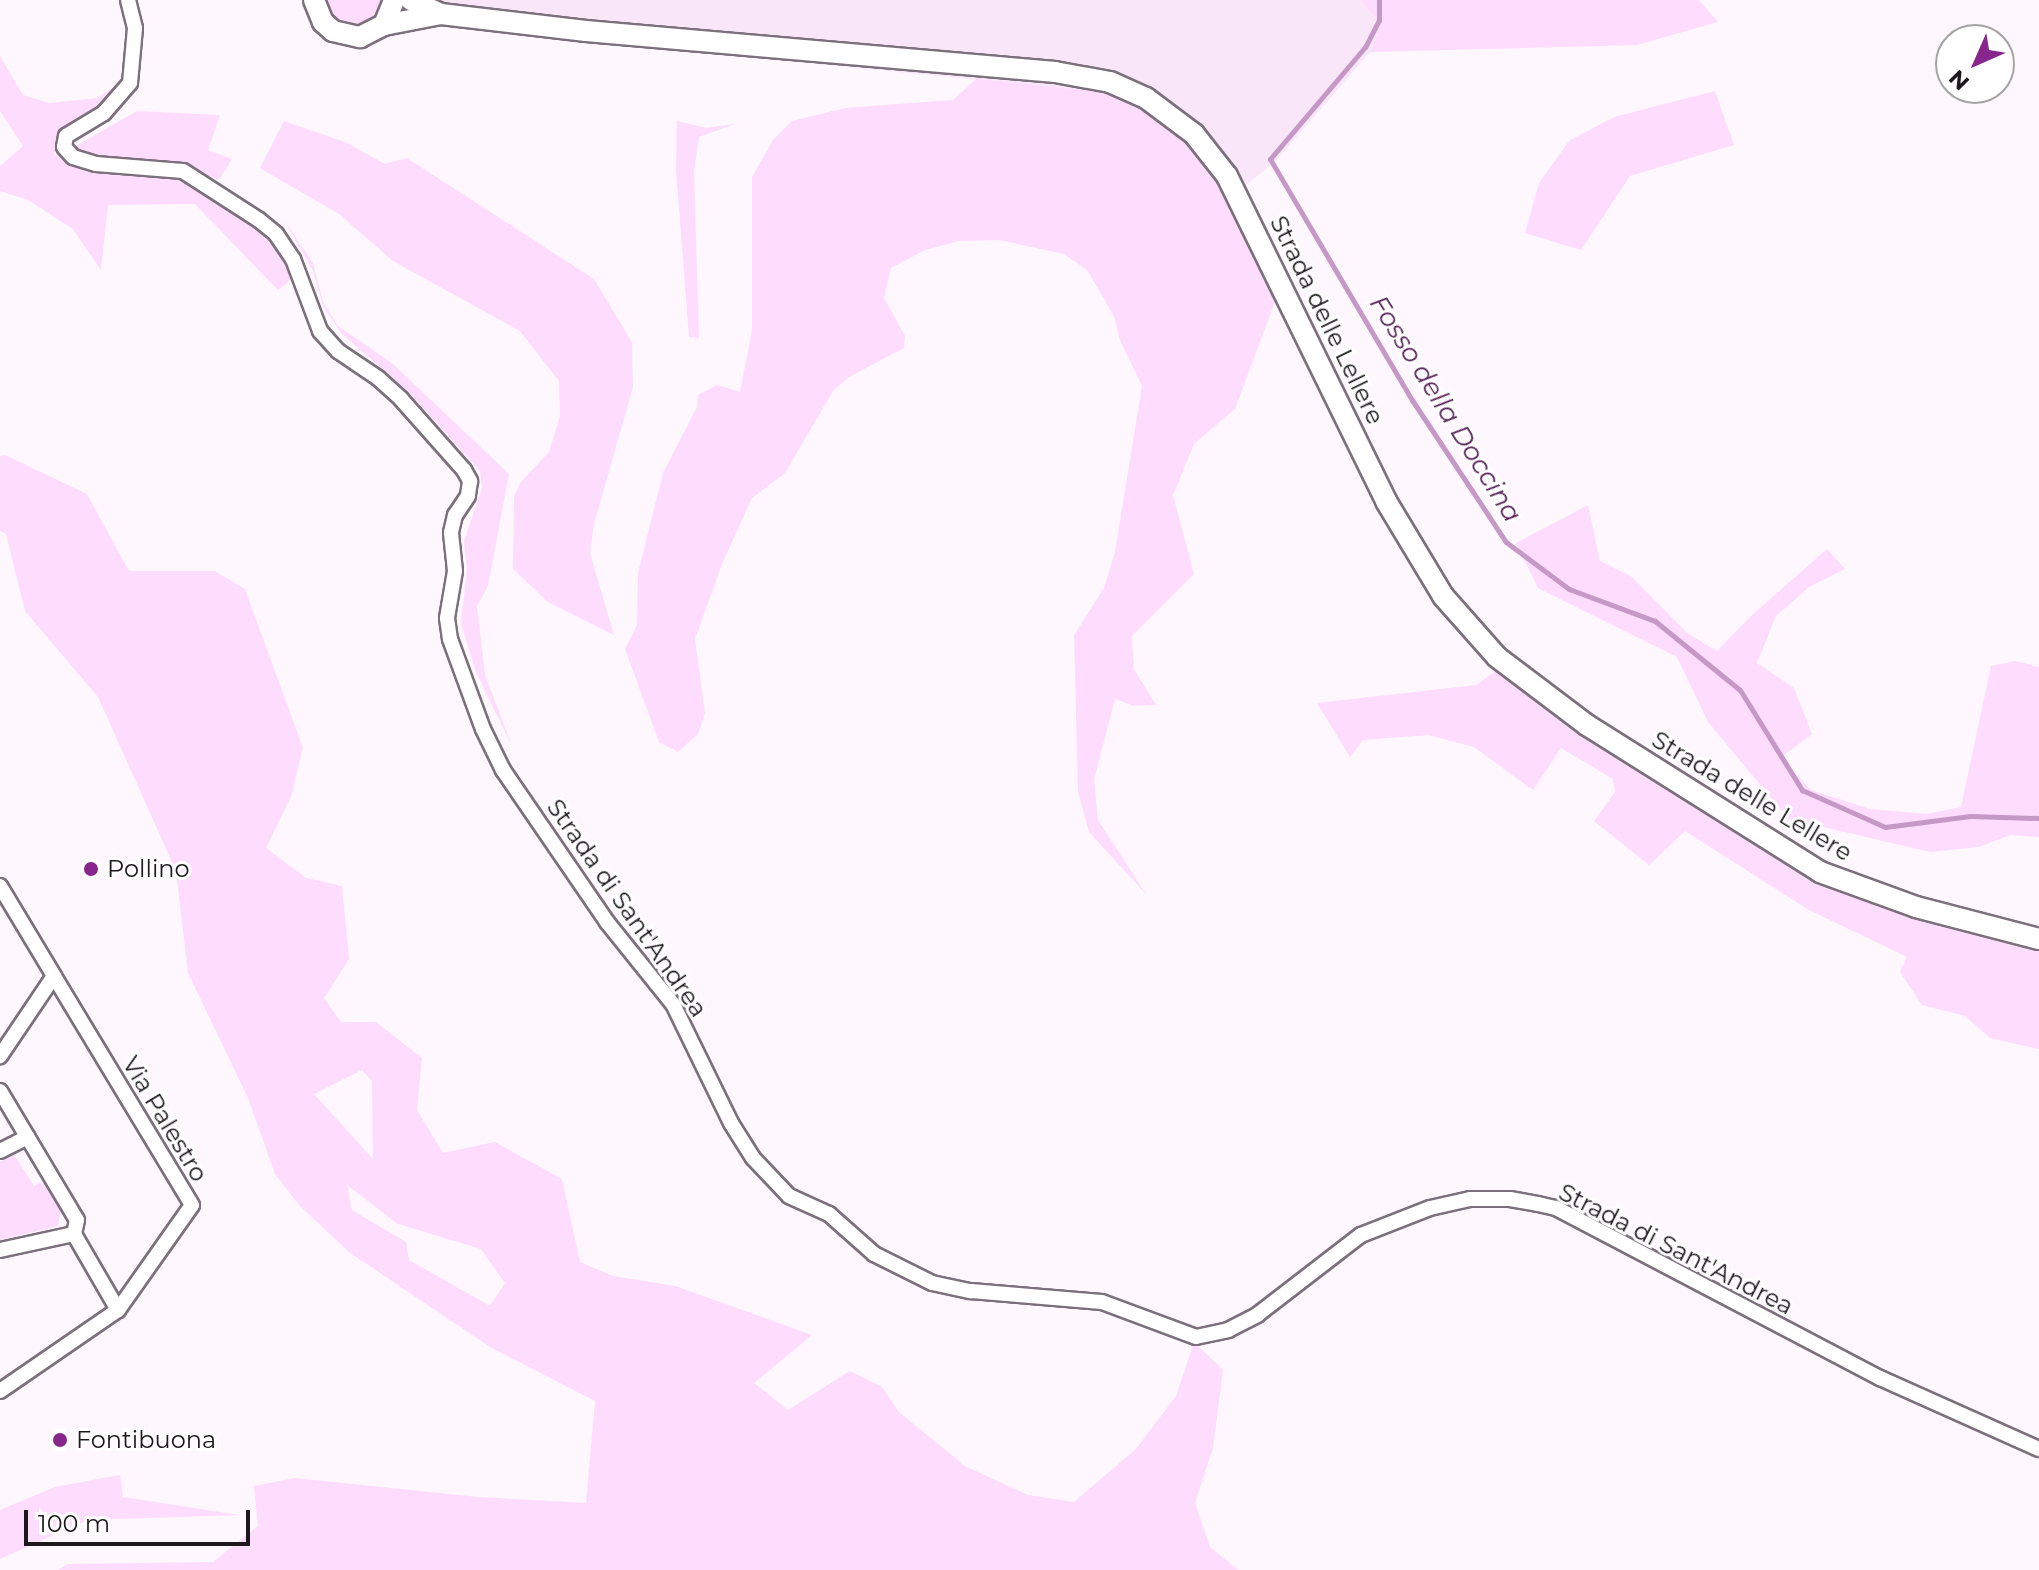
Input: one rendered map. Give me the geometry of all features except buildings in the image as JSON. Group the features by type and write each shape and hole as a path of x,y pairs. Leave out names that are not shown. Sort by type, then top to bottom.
{"street":[{"name":"Strada di Sant'Andrea","path":"128,0 135,28 130,83 99,118 66,136 65,150 77,159 96,164 183,171 259,220 276,234 293,259 320,331 338,351 378,378 401,399 464,470 470,481 468,496 455,515 451,533 455,571 447,618 450,639 483,729 503,770 607,922 673,1004 731,1123 753,1158 789,1196 829,1214 874,1254 932,1283 971,1291 1102,1302 1196,1337 1228,1330 1257,1315 1361,1235 1430,1208 1470,1199 1510,1199 1538,1204 1556,1208 1880,1378 2039,1449"},
{"path":"384,25 394,0"},
{"name":"Strada delle Lellere","path":"411,0 441,14"},
{"name":"Strada delle Lellere","path":"312,3 333,31 346,36 360,37 384,25 441,14 586,31 1062,73 1110,82 1154,102 1194,134 1223,170 1386,501 1443,596 1497,657 1587,725 1820,872 1916,907 2039,939"},
{"name":"Via Palestro","path":"0,886 192,1205 118,1310"},
{"path":"0,1056 54,976"},
{"path":"0,1091 77,1220 74,1234 118,1310 0,1391"},
{"path":"0,1151 28,1137"},
{"path":"0,1250 74,1234"}],"shaded area":[{"path":"322,0 386,0 382,14 366,27 346,28 329,17"},
{"path":"425,0 1360,0 1381,25 1370,52 1274,163 1228,199 1199,158 1103,92 422,25"},
{"path":"1360,0 1699,0 1718,22 1637,45 1370,52 1381,25"},
{"path":"0,56 23,95 49,103 98,98 112,88 117,95 95,114 59,132 54,155 83,168 184,176 257,226 280,249 293,278 278,290 195,204 108,205 101,270 73,229 28,200 0,191 0,166 23,146 0,111"},
{"path":"976,79 1103,92 1133,103 1172,130 1199,158 1228,199 1276,299 1235,409 1194,444 1173,495 1194,574 1132,636 1134,669 1156,705 1134,706 1115,699 1094,780 1098,820 1146,894 1089,832 1078,792 1074,635 1104,588 1115,552 1142,386 1120,340 1114,316 1087,270 1064,254 999,240 959,241 925,250 891,268 884,298 905,336 904,348 849,377 833,391 785,473 752,498 722,564 695,639 705,713 698,734 678,752 659,742 625,649 637,625 638,573 663,473 697,407 698,395 717,385 740,392 752,330 752,177 773,140 792,121 845,108 953,100"},
{"path":"1715,91 1734,145 1630,176 1581,250 1525,233 1539,183 1569,141 1614,117"},
{"path":"137,111 220,115 208,150 232,159 219,180 175,161 130,162 85,153 74,147"},
{"path":"284,121 345,142 385,164 407,158 594,279 632,342 633,387 594,524 590,553 614,635 548,602 513,569 514,496 521,482 549,452 560,416 559,381 520,331 393,261 339,214 260,168"},
{"path":"677,121 706,128 735,124 699,137 694,171 699,338 689,337 676,169"},
{"path":"284,220 313,263 323,302 338,326 393,364 509,474 488,586 477,606 485,675 512,746 476,672 461,623 467,570 464,541 482,488 480,471 408,391 342,334 323,306 313,271"},
{"path":"5,455 87,494 129,571 215,571 245,589 303,748 291,797 266,848 306,878 342,886 349,959 324,998 341,1022 376,1022 422,1058 417,1110 443,1153 495,1142 562,1179 580,1262 613,1276 675,1286 812,1335 754,1383 788,1410 850,1371 882,1387 899,1412 965,1466 1028,1495 1074,1502 1136,1449 1176,1396 1194,1342 1223,1370 1213,1448 1195,1503 1210,1547 1238,1570 58,1570 68,1564 213,1562 258,1526 254,1486 295,1478 478,1497 586,1503 595,1401 490,1347 349,1252 300,1206 275,1174 248,1098 188,973 176,871 98,697 25,611 6,534 0,531 0,456","holes":["362,1070 372,1081 373,1159 314,1094","347,1185 398,1224 481,1249 505,1283 490,1306 409,1260 406,1242 352,1210"]},
{"path":"1588,505 1600,561 1632,577 1687,633 1717,651 1750,617 1827,549 1845,569 1809,587 1776,616 1757,663 1794,688 1812,734 1780,758 1811,790 1870,809 1927,814 1961,807 1991,666 2016,661 2039,667 2039,837 2010,835 1979,847 1930,852 1789,819 1708,722 1677,657 1538,588 1516,543"},
{"path":"1496,671 1633,766 1792,867 1836,890 1928,922 2039,950 2039,1049 1990,1038 1965,1016 1922,1005 1900,972 1907,957 1809,910 1685,831 1649,865 1594,821 1615,792 1613,779 1561,748 1533,790 1474,747 1428,735 1363,740 1350,757 1317,703 1476,685"},
{"path":"14,1155 34,1186 40,1182 46,1185 61,1210 58,1226 0,1240 0,1162"},
{"path":"120,1475 123,1497 239,1515 88,1520 0,1559 0,1510 55,1487"}],"waterway":[{"name":"Fosso della Doccina","path":"1379,0 1379,20 1365,47 1270,159 1412,400 1506,542 1569,589 1655,621 1740,690 1802,790 1885,827 1970,816 2039,818"}],"place":[{"name":"Pollino","path":"91,869"},
{"name":"Fontibuona","path":"60,1440"}]}
